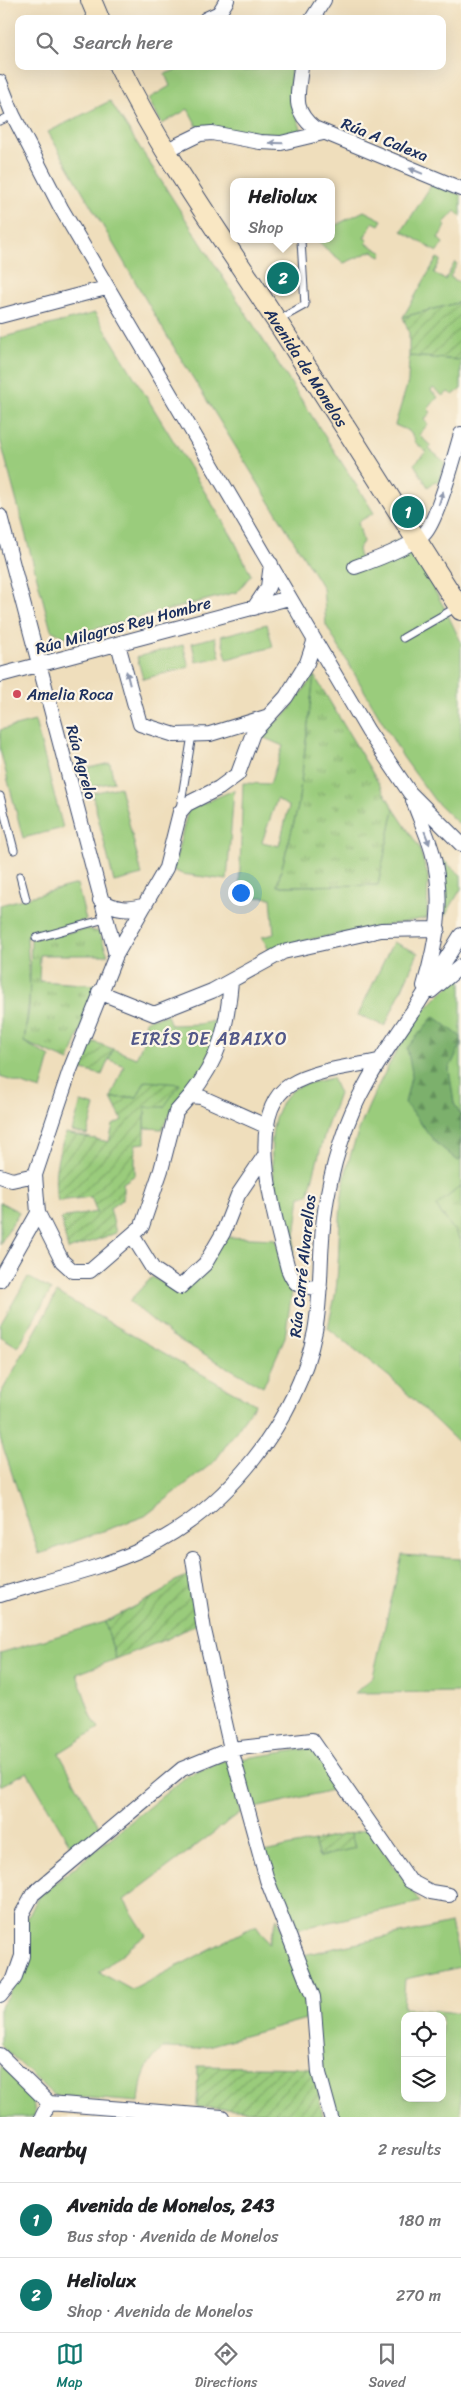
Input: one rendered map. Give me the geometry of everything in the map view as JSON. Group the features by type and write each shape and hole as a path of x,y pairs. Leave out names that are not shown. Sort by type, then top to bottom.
{"street":[{"path":"90,0 97,15"},
{"path":"224,15 227,0"},
{"path":"315,15 324,0"},
{"name":"Avenida de Monelos","path":"122,70 165,151 277,320 460,608"},
{"name":"Rúa A Calexa","path":"300,70 297,95 299,110 305,120 323,133 461,189"},
{"path":"0,82 13,115 61,208 314,642 368,731 410,793 461,844"},
{"name":"Rúa A Calexa","path":"165,151 200,134 212,133 260,142 281,143 323,133"},
{"path":"0,316 106,288"},
{"path":"355,567 375,560 424,534 438,506 461,434"},
{"name":"Rúa Agrelo","path":"0,516 116,955"},
{"path":"254,608 268,587 270,564"},
{"name":"Rúa Milagros Rey Hombre","path":"0,675 289,598"},
{"path":"231,981 225,1027 216,1057 207,1075 176,1112 163,1163 142,1226 90,1271 73,1271 62,1261 38,1213 35,1175 70,1070 116,955 166,868 180,812 187,804 218,788 238,774 253,732 286,697 298,679 314,642"},
{"path":"118,644 140,724 175,735 192,735 210,734 267,717"},
{"name":"Rúa Carré Alvarellos","path":"410,793 432,851 439,888 438,929 419,1001"},
{"path":"100,900 119,909 132,909 145,905"},
{"path":"100,992 154,1014 212,992 284,952 382,930 438,929"},
{"name":"Rúa Carré Alvarellos","path":"0,1595 96,1567 147,1547 194,1518 227,1488 268,1439 287,1407 310,1349 320,1288 323,1220 332,1173 353,1107 378,1061 461,935"},
{"path":"419,1001 461,966"},
{"path":"320,1288 298,1286 293,1282 275,1219 265,1168 268,1127 274,1098 290,1085 312,1076 378,1061"},
{"path":"190,1096 201,1097 268,1127"},
{"path":"132,1235 153,1269 180,1287 205,1264 223,1233 238,1195 266,1153"},
{"path":"0,1176 12,1180 35,1175"},
{"path":"0,1280 38,1213"},
{"path":"193,1559 204,1630 231,1749 267,1880 313,1997 318,2073 331,2117"},
{"path":"0,1996 14,1979 22,1956 22,1914 33,1894 182,1769 231,1749 312,1740 410,1880 431,1892 449,1895"},
{"path":"0,2055 49,2103 222,2117"},
{"path":"42,2117 49,2103"}],"lane":[{"path":"0,121 13,115"},
{"path":"277,320 305,305 301,243"},
{"path":"404,638 460,608"},
{"path":"180,812 192,735"},
{"path":"0,796 14,850"},
{"path":"20,876 26,899"},
{"path":"36,938 105,919"}],"green space":[{"path":"176,70 291,70 290,100 302,131 300,134 275,138 197,126 188,109 162,124 148,99 170,86 165,74"},
{"path":"110,101 374,513 358,522 363,542 358,549 360,558 374,554 401,538 410,546 461,642 461,826 435,801 403,757 326,625 323,588 167,336 48,132"},
{"path":"432,184 461,195 461,217 455,211 444,223 446,226 438,238 443,243 437,252 402,231"},
{"path":"364,211 382,220 379,225 373,222 364,238 368,240 366,243 383,253 381,256 372,251 344,263 319,243 335,243 335,226"},
{"path":"437,258 441,260 434,273 445,280 455,262 457,264 450,277 461,283 461,302 403,317"},
{"path":"461,302 461,360 409,356 409,333 403,317"},
{"path":"95,313 233,538 251,575 237,592 64,637 51,630 0,439 0,338"},
{"path":"409,356 461,360 461,389 453,395 448,392 443,396 433,388 431,391 438,397 428,409 431,412 424,420 428,424 419,435 431,446 429,449 445,462 438,483 435,481 428,487 414,464 426,452 414,441 415,439 409,431 395,425 408,382"},
{"path":"267,624 273,647 227,659 221,636"},
{"path":"215,637 220,657 196,662 192,643"},
{"path":"183,645 189,667 143,679 137,657"},
{"path":"314,675 298,807 277,886 378,885 394,809 419,847 428,876 427,918 285,944 270,952 262,937 274,934 271,898 239,896 243,783 270,784 283,746 260,736 289,711","holes":["277,799 289,807 279,846 262,842"]},
{"path":"314,675 394,809 378,885 277,886 298,807"},
{"path":"35,721 63,828 23,838 0,750 0,730"},
{"path":"110,763 114,782 90,787 85,769"},
{"path":"120,787 142,875 114,882 92,793"},
{"path":"234,790 227,880 182,874 173,870 188,810"},
{"path":"439,857 461,875 461,889 445,916"},
{"path":"77,884 86,920 27,936 30,992 24,1042 50,1057 41,1090 0,1077 0,905"},
{"path":"88,929 99,932 108,955 40,955 39,981 97,985 69,1061 24,1042 29,1009 31,939"},
{"path":"393,942 418,953 385,1026 358,1015"},
{"path":"461,977 461,1188 436,1206 461,1240 461,1445 392,1379 328,1328 335,1298 343,1190 350,1156 358,1132 381,1081 408,1033 423,1012 438,996"},
{"path":"167,1015 171,1025 199,1024 218,1020 204,1070 173,1108 162,1129 145,1128 145,1107 137,1097 111,1098 124,1066 108,1059 113,1049 136,1058 143,1042 146,1020"},
{"path":"434,1016 461,1037 461,1045 449,1069 454,1103 461,1116 461,1159 458,1161 435,1142 405,1103 412,1073 407,1048"},
{"path":"92,1041 113,1049 102,1075 79,1069"},
{"path":"332,1078 339,1094 326,1129 308,1195 300,1196 292,1261 273,1172 273,1126 280,1107 292,1091 305,1084"},
{"path":"145,1081 180,1084 164,1107 145,1107 145,1143 135,1144 135,1175 123,1183 123,1199 110,1208 116,1233 68,1250 61,1218 97,1212 91,1197 58,1201 55,1183 56,1167 66,1133 109,1142 113,1125 122,1120 111,1098 137,1097"},
{"path":"81,1102 95,1106 87,1135 72,1131"},
{"path":"461,1186 461,1240 436,1206"},
{"path":"0,1202 19,1212 0,1244"},
{"path":"224,1237 276,1239 292,1291 285,1337 263,1387 172,1336 129,1301 152,1277 180,1292"},
{"path":"28,1277 51,1290 18,1347 0,1336 0,1325"},
{"path":"57,1293 255,1404 215,1461 145,1516 39,1554 0,1438 0,1395"},
{"path":"402,1555 461,1559 461,1692 355,1693 373,1676"},
{"path":"190,1575 197,1624 169,1638 116,1659 105,1622 161,1593 175,1581"},
{"path":"105,1622 116,1659 77,1674 92,1718 99,1728 59,1753 101,1830 75,1853 27,1772 0,1786 0,1653"},
{"path":"311,1748 341,1788 251,1809 240,1759"},
{"path":"228,1759 241,1812 124,1900 146,1935 99,1972 132,1990 256,1925 269,1943 277,1918 308,1995 306,2019 197,2049 163,2048 145,2072 139,2102 53,2095 0,2044 0,2007 28,1965 27,1920 38,1897 187,1776"},
{"path":"368,1829 420,1902 294,1930 264,1852 314,1841 319,1857 354,1848 351,1833"},
{"path":"351,1833 355,1848 319,1857 314,1841"},
{"path":"451,1923 461,1967 405,1979 403,2008 461,2013 461,2117 337,2115 323,2070 303,1955"},
{"path":"0,2065 25,2087 29,2093 34,2108 34,2117 0,2117"},
{"path":"198,2066 314,2068 323,2117 197,2107"}],"place":[{"name":"Heliolux","path":"283,278"},
{"name":"Avenida de Monelos, 243","path":"408,512"},
{"name":"Amelia Roca","path":"17,694"}],"district":[{"name":"EIRÍS DE ABAIXO","path":"209,1039"}]}
